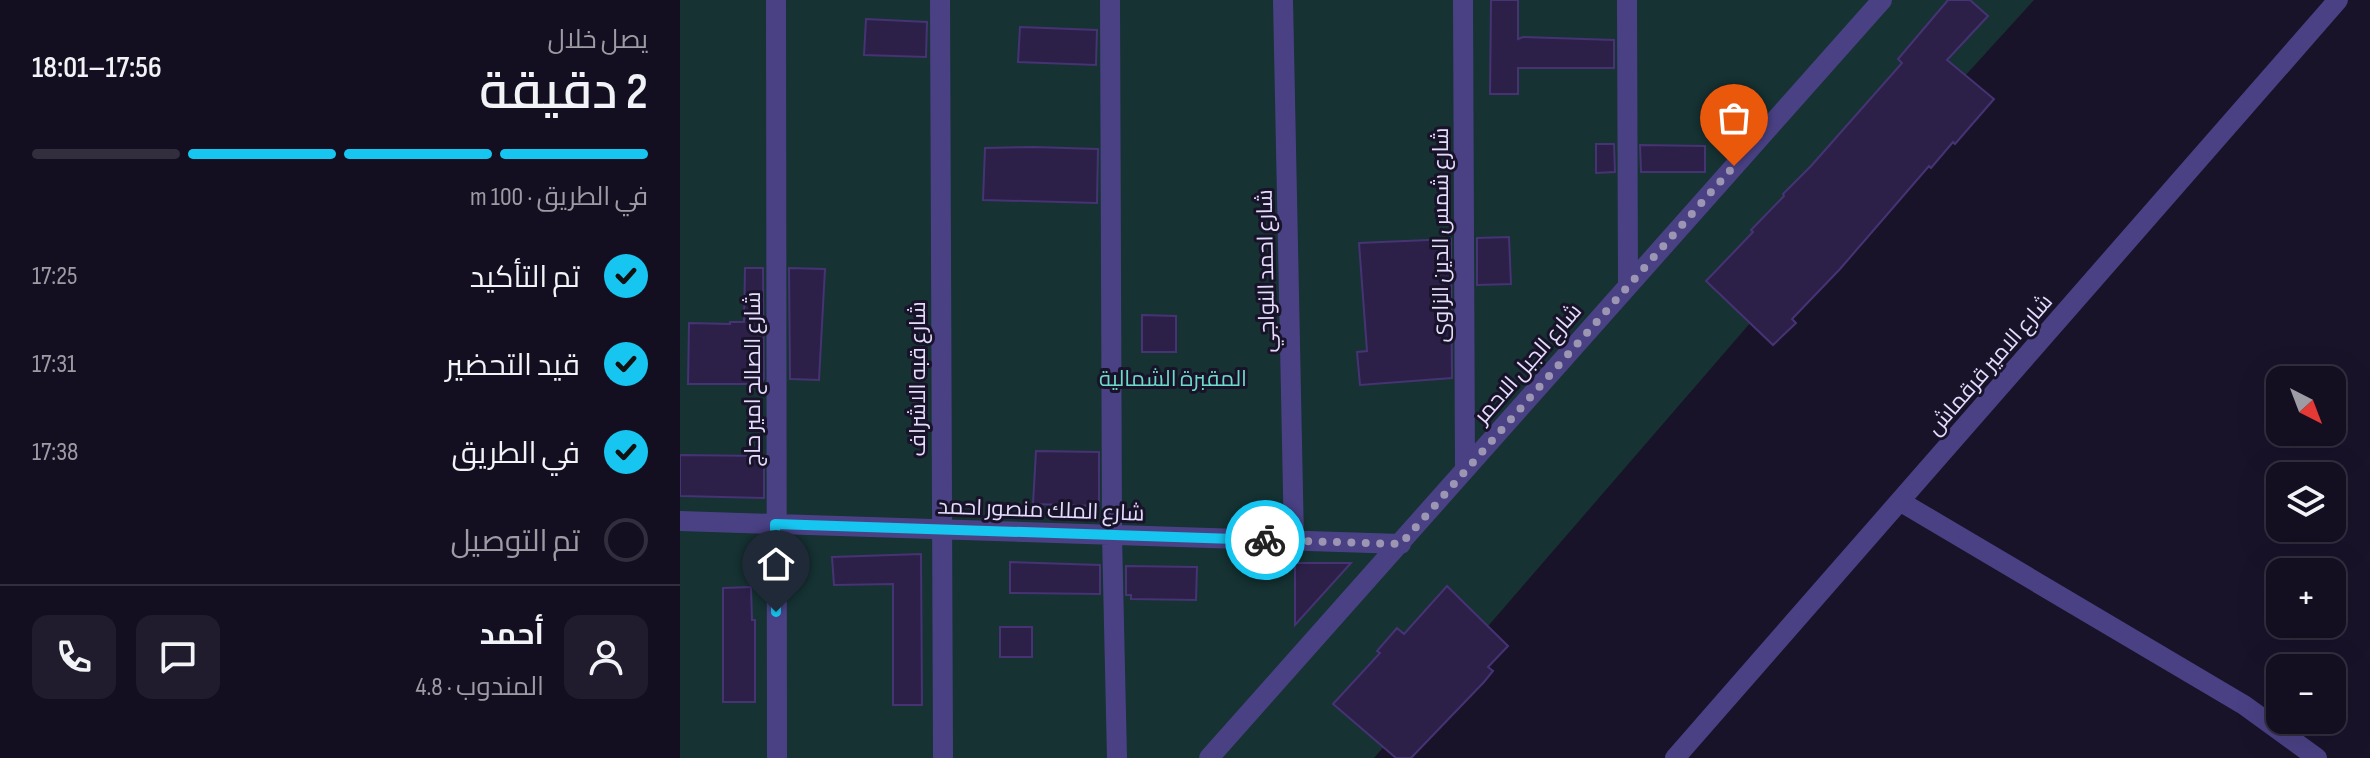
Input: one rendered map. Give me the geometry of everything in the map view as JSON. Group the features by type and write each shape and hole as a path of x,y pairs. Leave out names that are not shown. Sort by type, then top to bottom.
{"street":[{"name":"شارع الصالح امير حاج","path":"776,0 777,758"},
{"name":"شارع قبه الاشراف","path":"940,0 943,758"},
{"path":"1110,0 1112,535 1117,758"},
{"name":"شارع احمد النواجي","path":"1283,0 1294,541"},
{"name":"شارع شمس الدين الزاوى","path":"1463,0 1465,469"},
{"path":"1627,0 1628,285"},
{"name":"شارع الجبل الاحمر","path":"1209,758 1882,0"},
{"name":"شارع الامير قرقماش","path":"1675,758 2338,0"},
{"path":"1901,502 2244,705 2317,758"},
{"name":"شارع الملك منصور احمد","path":"680,521 1401,544"}],"green space":[{"name":"المقبرة الشمالية","path":"680,0 2034,0 1944,99 1374,758 680,758"}],"building":[{"path":"1491,0 1518,0 1518,39 1614,40 1614,68 1518,68 1518,94 1490,94"},
{"path":"1948,0 1970,0 1988,16 1947,60 1994,99 1955,144 1953,142 1931,168 1929,166 1840,269 1792,319 1796,323 1773,345 1706,281 1902,63 1898,59"},
{"path":"866,19 927,22 926,57 864,55"},
{"path":"1020,27 1097,30 1096,65 1018,62"},
{"path":"1596,144 1614,144 1615,172 1596,173"},
{"path":"1640,145 1705,146 1705,172 1641,172"},
{"path":"985,148 1098,149 1097,203 983,200"},
{"path":"1509,237 1511,284 1477,285 1477,238"},
{"path":"1451,239 1452,378 1360,385 1357,352 1367,351 1359,243"},
{"path":"745,268 763,268 764,379 761,384 688,384 689,323 744,322"},
{"path":"789,268 825,269 819,380 790,379"},
{"path":"1142,315 1176,316 1176,352 1142,352"},
{"path":"1036,451 1099,452 1099,506 1033,504"},
{"path":"680,455 764,456 764,498 680,496"},
{"path":"921,554 922,705 893,705 893,584 834,585 832,557"},
{"path":"1010,562 1100,565 1100,594 1010,593"},
{"path":"1295,563 1351,563 1295,625"},
{"path":"1126,566 1197,567 1196,600 1131,599 1131,595 1126,595"},
{"path":"1447,586 1508,646 1488,667 1493,671 1484,682 1411,758 1396,758 1333,704 1380,653 1377,651 1397,628 1404,634"},
{"path":"751,587 752,620 755,620 755,702 723,702 723,588"},
{"path":"1000,627 1032,627 1032,657 1000,657"}],"way so far":[{"path":"1265,540 1401,544 1734,166"}],"route":[{"path":"776,612 775,524 1265,540"}]}
